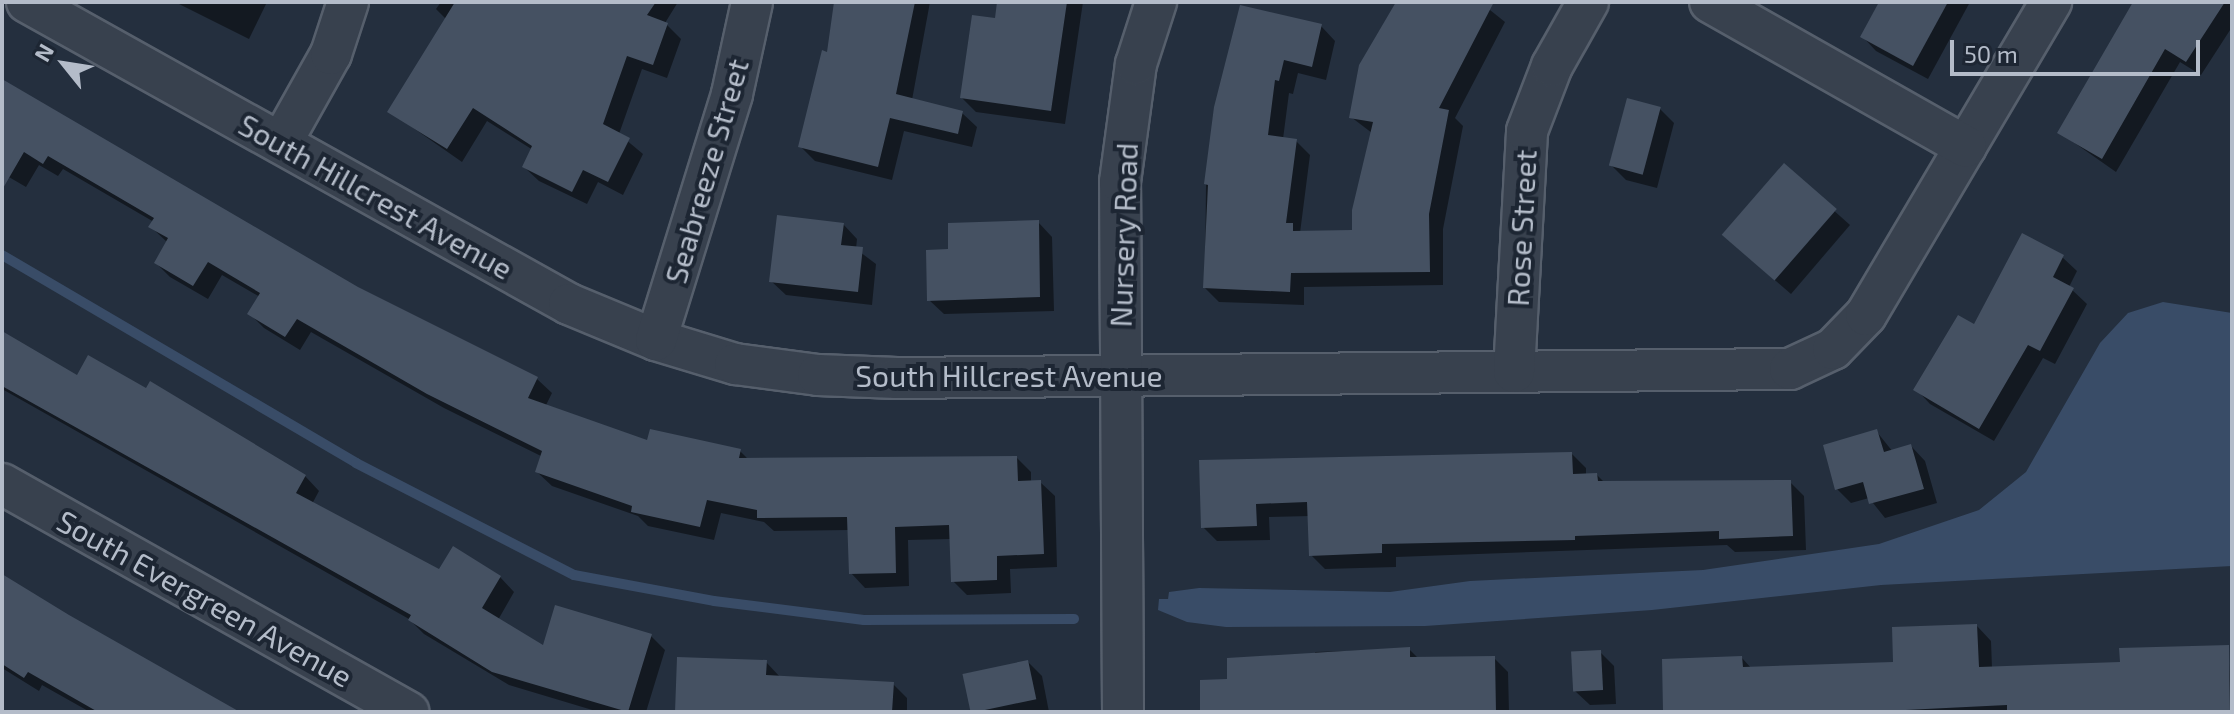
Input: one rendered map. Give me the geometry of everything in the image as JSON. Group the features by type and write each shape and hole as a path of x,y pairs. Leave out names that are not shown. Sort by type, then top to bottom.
{"street":[{"name":"South Hillcrest Avenue","path":"27,2 569,304 656,340 735,364 818,375 1790,369 1833,349 1866,315 2051,2"},
{"path":"281,143 331,54 348,2"},
{"name":"Seabreeze Street","path":"656,340 732,94 752,2"},
{"name":"Nursery Road","path":"1123,712 1120,182 1136,64 1156,2"},
{"name":"Rose Street","path":"1514,372 1527,131 1552,66 1588,2"},
{"path":"1710,2 1966,147"},
{"name":"South Evergreen Avenue","path":"2,484 408,712"}],"water":[{"path":"2163,302 2232,313 2232,566 1881,585 1652,610 1425,626 1226,627 1187,622 1158,610 1159,599 1168,599 1169,592 1199,588 1390,592 1470,581 1703,570 1879,544 1979,510 2026,472 2100,343 2128,313"}],"building":[{"path":"455,2 656,2 647,15 668,23 653,65 627,56 603,124 630,138 608,182 583,170 572,192 522,167 532,146 473,108 447,149 387,112"},
{"path":"834,2 915,2 896,94 963,111 958,134 890,118 878,167 798,147 822,50 827,52"},
{"path":"997,2 1067,2 1051,111 960,98 972,15 995,18"},
{"path":"1396,2 1494,2 1439,108 1449,110 1429,214 1430,272 1291,273 1290,292 1203,288 1208,185 1204,184 1214,107 1240,5 1322,24 1312,67 1284,60 1279,81 1275,80 1268,135 1297,139 1286,223 1293,223 1293,231 1352,230 1352,210 1373,122 1349,118 1359,65"},
{"path":"1879,2 1948,2 1913,66 1860,37"},
{"path":"2133,2 2225,2 2186,62 2165,49 2102,159 2057,133"},
{"path":"2,79 358,287 538,377 528,398 647,440 650,429 741,449 739,458 1017,456 1018,481 1041,480 1044,554 997,556 997,580 951,582 949,525 895,527 896,573 849,574 847,517 757,518 757,510 707,500 700,527 631,512 632,506 535,472 542,451 427,394 297,319 285,337 247,314 260,293 208,262 193,286 154,263 168,238 148,227 154,218 48,156 43,164 24,152 2,190"},
{"path":"1627,98 1661,107 1643,175 1609,166"},
{"path":"1784,163 1837,209 1775,281 1722,235"},
{"path":"777,215 844,223 841,245 863,247 858,292 769,282"},
{"path":"1039,220 1040,297 927,301 926,250 948,249 948,223"},
{"path":"2022,233 2064,255 2053,277 2074,288 2040,351 2028,345 1979,429 1913,390 1958,315 1974,324"},
{"path":"2,331 77,375 88,355 146,388 150,381 306,475 296,493 439,569 453,546 501,576 482,608 543,645 555,605 652,634 628,712 492,672 408,620 411,615 2,386"},
{"path":"1877,429 1884,452 1911,444 1924,489 1869,504 1863,482 1835,490 1823,445"},
{"path":"1572,452 1573,474 1597,473 1598,481 1791,480 1793,536 1719,539 1719,531 1575,536 1575,540 1382,544 1382,553 1309,556 1307,502 1256,504 1257,526 1201,528 1199,460"},
{"path":"2,574 240,712 98,712 28,672 24,678 2,664"},
{"path":"1977,624 1979,667 2120,662 2119,648 2229,645 2230,712 2007,712 2007,705 1865,712 1663,712 1662,659 1742,656 1743,667 1893,662 1892,627"},
{"path":"1410,647 1410,657 1495,656 1496,712 1200,712 1200,680 1227,679 1227,658"},
{"path":"1601,650 1603,690 1573,692 1571,652"},
{"path":"677,657 767,660 766,675 894,682 892,712 675,712"},
{"path":"1028,660 1036,699 971,712 962,674"}],"waterway":[{"path":"2,255 356,463 574,575 714,601 864,620 1074,619"}]}
